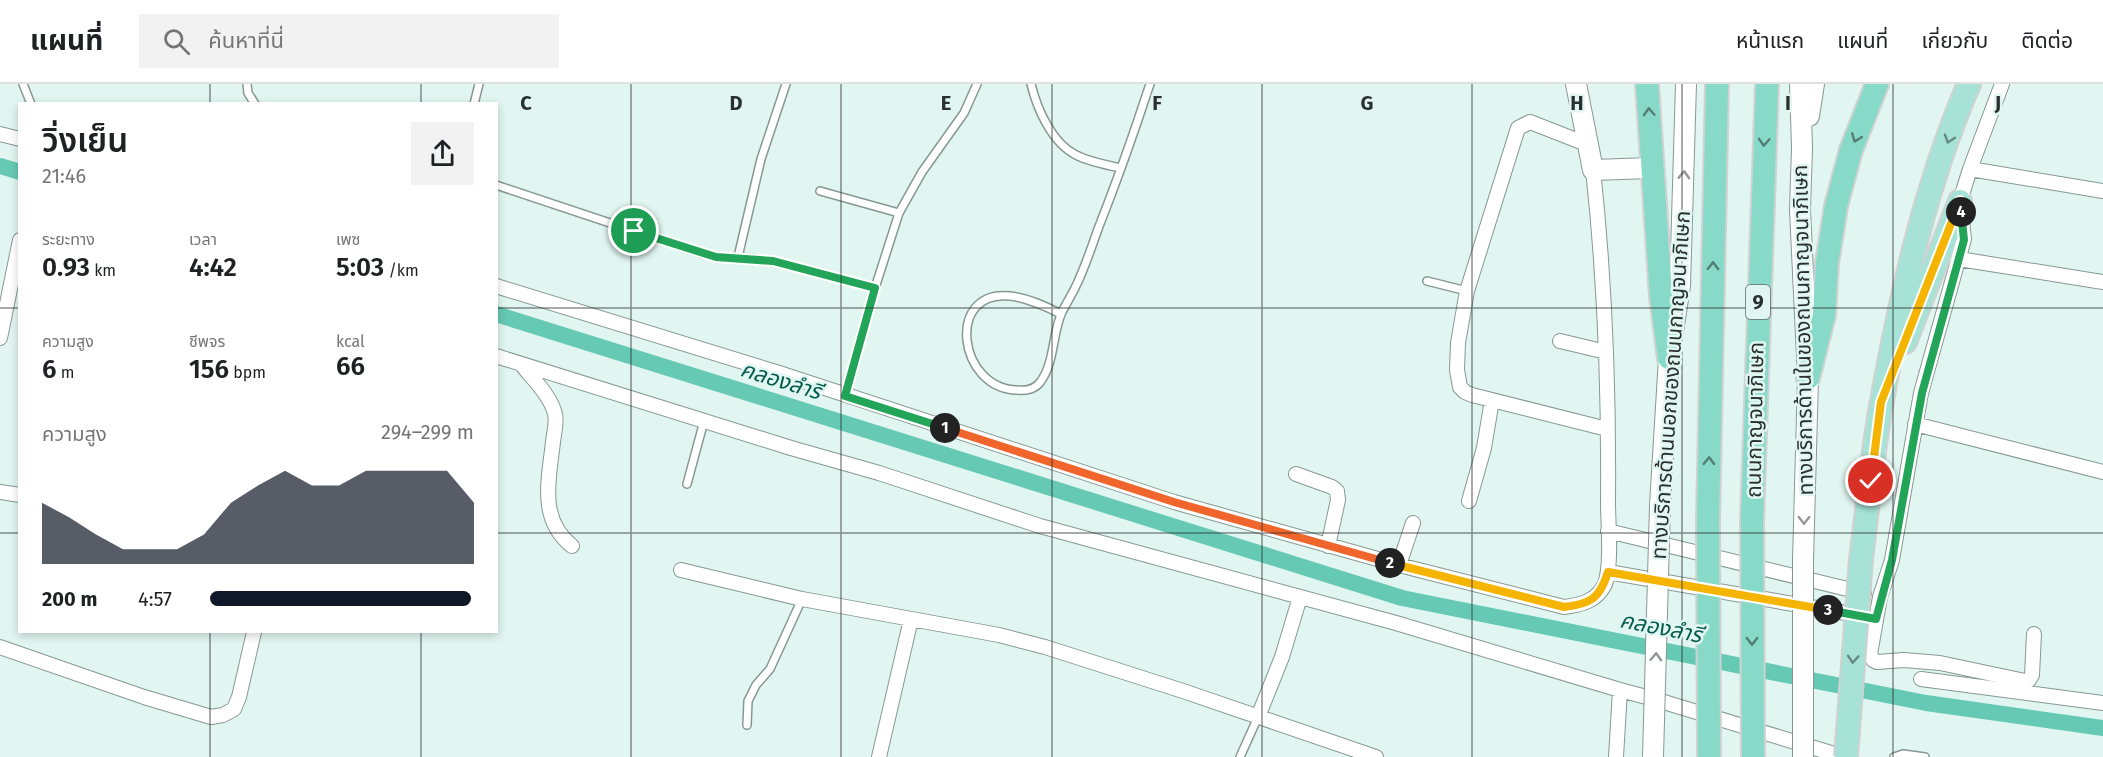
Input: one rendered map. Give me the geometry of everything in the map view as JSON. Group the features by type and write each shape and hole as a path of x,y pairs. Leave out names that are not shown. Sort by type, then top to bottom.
{"highway":[{"path":"1647,84 1660,296 1669,358"},
{"path":"1709,757 1708,520 1717,84"},
{"name":"ถนนกาญจนาภิเษก","path":"1752,757 1752,520 1767,84"},
{"path":"1808,378 1824,315 1827,263 1836,206 1851,150 1877,84"}],"main road":[{"path":"1576,84 1593,170 1652,168"},
{"name":"ทางบริการด้านนอกของถนนกาญจนาภิเษก","path":"1653,757 1660,505 1669,358 1680,286 1686,84"},
{"name":"ทางบริการด้านในของถนนกาญจนาภิเษก","path":"1800,84 1802,148 1800,210 1808,378 1803,560 1803,757"},
{"path":"1802,148 1814,84"},
{"path":"1845,757 1861,559 1881,402 1919,229 1969,84"},
{"path":"1881,402 1960,201"}],"street":[{"path":"2002,84 1960,201 1964,240 1924,383 1892,560 1880,597 1870,654 1877,662 1904,660 1940,663 2025,681 2030,680 2032,675 2034,634"},
{"path":"1589,145 1530,122 1518,128 1467,291 1458,343 1458,381 1465,392 1607,429"},
{"path":"0,134 18,138"},
{"path":"1970,169 2103,191"},
{"path":"498,287 768,370 1174,502 1328,546 1564,607 1590,601 1600,592 1608,572 1602,257 1593,170"},
{"path":"0,338 18,250"},
{"path":"1959,259 2103,282"},
{"path":"1560,341 1605,352"},
{"path":"498,357 879,473 1040,526 1300,597 1654,699 1845,757"},
{"path":"521,364 544,393 555,414 548,489 549,509 561,537 572,546"},
{"path":"1470,501 1484,448 1492,400"},
{"path":"1915,424 2103,472"},
{"path":"1296,474 1337,491 1338,500 1328,546"},
{"path":"0,492 18,495"},
{"path":"1399,565 1413,524"},
{"path":"1608,531 1880,597"},
{"path":"681,570 802,599 999,635 1045,647 1105,665 1376,757"},
{"path":"1608,572 1876,619"},
{"path":"1258,717 1282,657 1300,597"},
{"path":"879,757 911,619"},
{"path":"0,647 144,697 211,717 223,715 234,709 239,697 254,633"},
{"path":"1920,679 2103,703"},
{"path":"1613,688 1616,757"}],"lane":[{"path":"23,84 30,102"},
{"path":"247,84 248,93 254,102"},
{"path":"474,102 479,84"},
{"path":"738,258 761,159 786,84"},
{"path":"845,396 899,213 922,172 964,113 977,84"},
{"path":"1031,84 1053,135 1074,154 1121,168"},
{"path":"1061,314 1037,303 1008,296 988,299 979,304 970,315 966,343 978,369 984,377 1004,388 1030,390 1039,384 1049,363 1061,314 1076,287 1150,84"},
{"path":"498,186 703,254 773,261 875,288"},
{"path":"820,191 899,213"},
{"path":"1427,281 1467,291"},
{"path":"687,484 704,421"},
{"path":"747,725 748,701 756,685 771,669 802,599"},
{"path":"1240,757 1258,717"},
{"path":"1894,757 1903,754 1925,757"}],"waterway":[{"name":"คลองลำรี","path":"0,166 18,171"},
{"name":"คลองลำรี","path":"498,315 1402,598 1926,703 2103,728"}],"route":[{"path":"634,231 703,254 773,261 875,288 845,396 1174,502 1399,565 1564,607 1590,601 1600,592 1608,572 1876,619 1880,597 1892,560 1922,393 1964,240 1960,201 1881,402 1871,481"}]}
